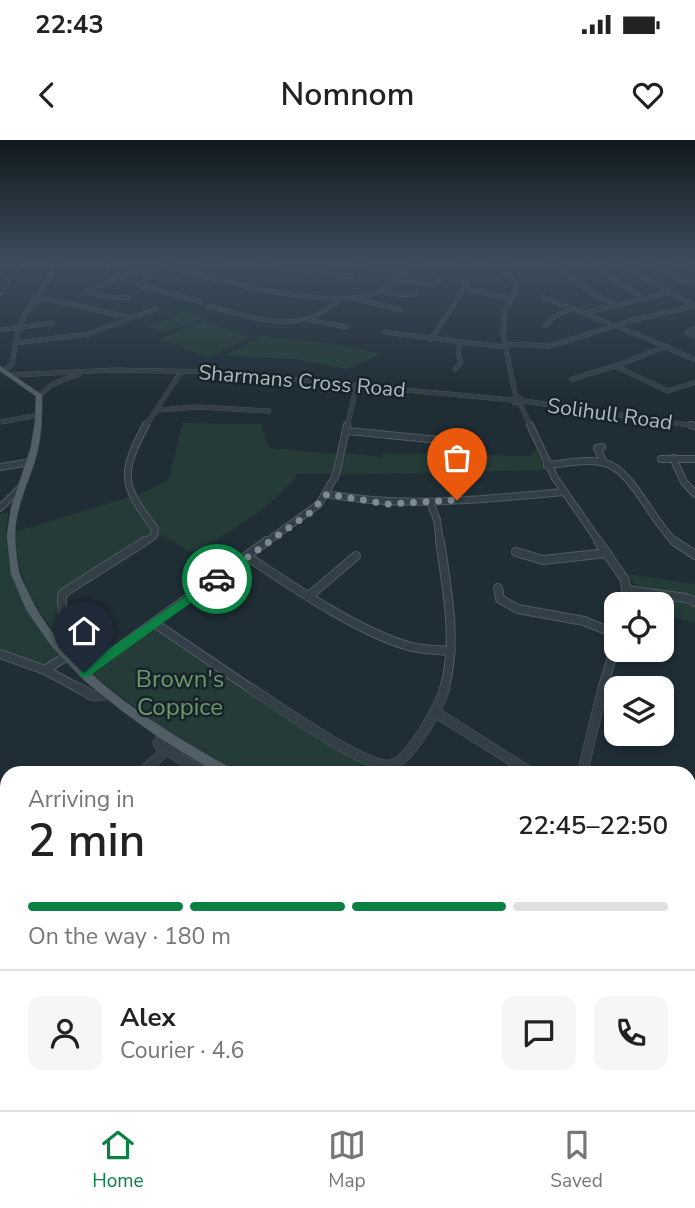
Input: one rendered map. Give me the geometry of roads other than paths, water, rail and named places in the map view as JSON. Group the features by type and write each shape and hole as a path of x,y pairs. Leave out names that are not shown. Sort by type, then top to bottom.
{"main road":[{"path":"5,372 39,395 39,415 31,462 14,508 10,548 18,582 40,623 84,673 163,736 172,751 210,766"}],"street":[{"path":"5,372 12,364 18,328 28,307"},
{"path":"84,307 132,318"},
{"path":"213,307 243,315 308,320 346,327"},
{"path":"308,320 329,307"},
{"path":"391,307 401,310"},
{"path":"431,339 451,307"},
{"path":"507,307 505,346 518,401 547,465 564,492 625,580 627,590 686,598 695,602"},
{"path":"584,313 603,307"},
{"path":"385,332 505,346 549,346 689,307"},
{"path":"545,325 555,316 572,308 618,325 695,360"},
{"path":"15,343 82,335 156,309"},
{"path":"0,330 52,323"},
{"path":"695,328 685,333 695,336"},
{"path":"455,369 461,363 458,354 460,342"},
{"path":"572,379 667,346"},
{"path":"615,366 668,391 695,382"},
{"name":"Sharmans Cross Road","path":"39,395 58,381 92,371"},
{"name":"Sharmans Cross Road","path":"5,372 256,374 518,401"},
{"path":"104,658 65,617 59,599 63,593 154,536 155,529 133,497 126,470 131,453 181,372"},
{"path":"84,673 311,512 327,494 337,475 357,384"},
{"name":"Solihull Road","path":"518,401 695,426"},
{"path":"158,410 197,407 269,411"},
{"path":"0,422 39,415"},
{"path":"348,431 459,442"},
{"path":"602,447 597,448 604,463"},
{"path":"661,458 695,459"},
{"path":"673,458 684,482 695,494"},
{"path":"0,467 31,462"},
{"path":"547,465 604,463 617,469 672,542 695,555"},
{"path":"0,509 20,488"},
{"path":"327,494 372,503 430,502 564,492"},
{"path":"154,624 268,699 373,762 386,765 402,760 435,712 447,681 451,651 437,520 430,502"},
{"path":"0,509 14,508"},
{"path":"516,551 543,560 607,553"},
{"path":"309,596 356,556"},
{"path":"248,557 309,596 391,640 411,647 451,651"},
{"path":"498,588 500,599 506,604 542,616 582,620 604,629"},
{"path":"0,654 46,670 93,695 107,694"},
{"path":"46,670 67,656"},
{"path":"584,766 611,662"},
{"path":"435,712 520,766"},
{"path":"163,736 158,743 194,766"},
{"path":"152,766 172,751"}],"park label":[{"name":"Brown's Coppice","path":"180,693"}]}
